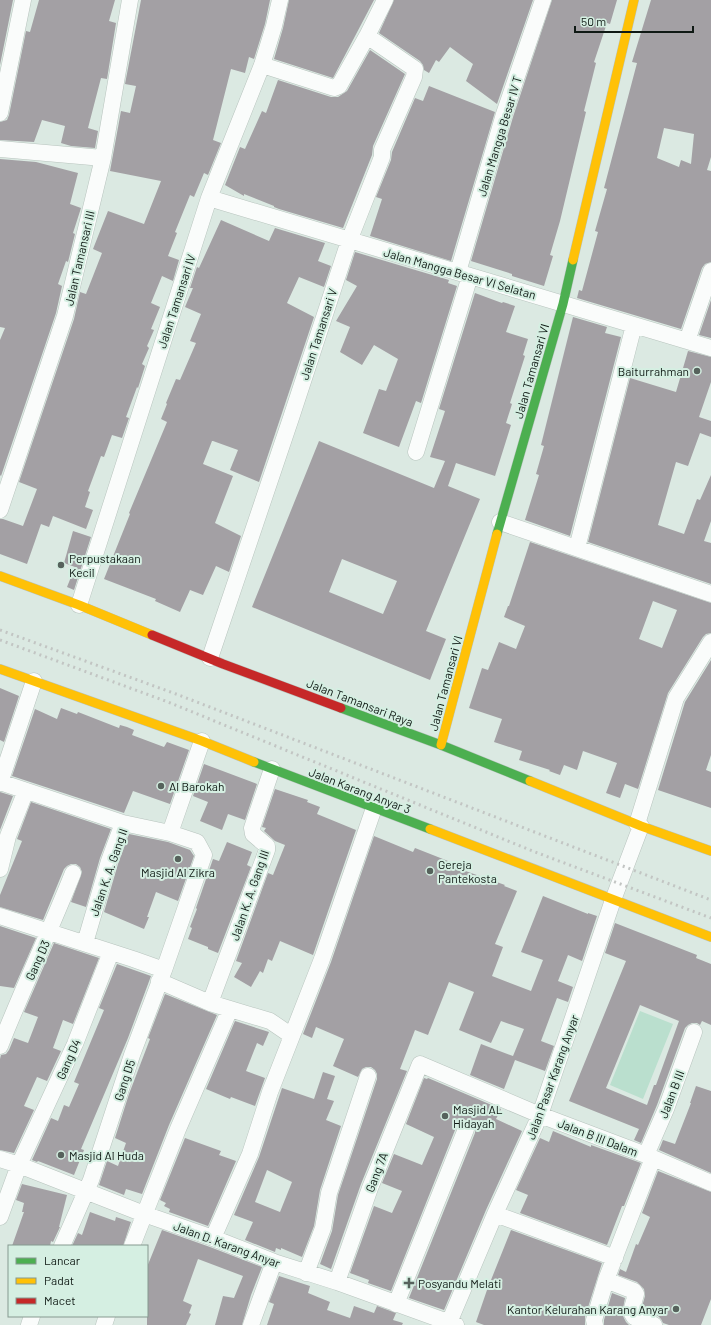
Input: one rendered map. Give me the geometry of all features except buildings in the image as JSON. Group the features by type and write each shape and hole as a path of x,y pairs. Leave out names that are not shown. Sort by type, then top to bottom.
{"street":[{"path":"0,113 23,0"},
{"name":"Jalan Tamansari III","path":"0,510 65,316 103,158 130,0"},
{"name":"Jalan Tamansari IV","path":"79,605 209,198 262,65 280,0"},
{"path":"262,65 334,88 339,86 385,0"},
{"name":"Jalan Mangga Besar IV T","path":"416,452 464,274 504,114 543,0"},
{"name":"Jalan Tamansari VI","path":"441,745 500,522 563,304 634,0"},
{"name":"Jalan Tamansari V","path":"210,658 349,241 382,157 382,150 414,77 415,69 367,36"},
{"path":"0,149 103,158"},
{"name":"Jalan Mangga Besar VI Selatan","path":"209,198 711,348"},
{"path":"687,341 711,271"},
{"path":"577,548 634,325"},
{"path":"500,522 711,594"},
{"name":"Jalan Tamansari Raya","path":"0,576 79,605 210,658 441,745 639,825 711,852"},
{"name":"Jalan Pasar Karang Anyar","path":"451,1324 495,1214 540,1115 639,825 676,698 711,642"},
{"name":"Jalan Karang Anyar 3","path":"0,669 202,741 711,937"},
{"path":"34,681 0,782 123,823"},
{"path":"170,833 202,741"},
{"name":"Jalan K. A. Gang III","path":"210,1003 267,850 267,846 253,834 252,828 272,769"},
{"path":"0,869 8,836 23,798 24,790"},
{"path":"213,1238 250,1154 270,1092 322,959 374,808"},
{"name":"Jalan K. A. Gang II","path":"85,943 109,861 123,823 170,833 197,842 204,855 162,976"},
{"name":"Gang D3","path":"0,1046 73,873"},
{"path":"0,916 111,952 162,976 210,1003 270,1021 292,1036"},
{"name":"Gang D4","path":"0,1217 20,1165 75,1044 111,952"},
{"name":"Gang D5","path":"62,1245 86,1192 132,1055 162,976"},
{"path":"132,1245 178,1129 230,1009"},
{"name":"Jalan B III","path":"595,1325 594,1320 606,1280 694,1032"},
{"name":"Jalan B III Dalam","path":"420,1064 540,1115 649,1157 711,1183"},
{"name":"Gang 7A","path":"337,1282 370,1188 420,1064"},
{"path":"306,1273 323,1228 329,1193 368,1076"},
{"path":"396,1304 466,1129"},
{"name":"Jalan D. Karang Anyar","path":"0,1159 20,1165 86,1192 213,1238 274,1262 337,1282 451,1324"},
{"path":"495,1214 615,1258"},
{"path":"251,1325 274,1262"},
{"path":"606,1280 634,1291 636,1294 631,1312 634,1317 654,1325"}],"green space":[{"path":"640,1011 673,1024 643,1099 610,1085"}],"railway":[{"path":"0,630 176,694 711,900"},
{"path":"0,640 168,702 535,852 711,918"}],"traffic: fast":[{"path":"497,534 563,304 573,260"},
{"path":"341,708 441,745 530,781"},
{"path":"254,762 430,829"}],"traffic: slow":[{"path":"573,260 634,0"},
{"path":"441,745 497,534"},
{"path":"0,576 79,605 152,635"},
{"path":"0,669 202,741 254,762"},
{"path":"530,781 641,826 711,851"},
{"path":"430,829 711,937"}],"traffic: jam":[{"path":"152,635 223,664 341,708"}],"place":[{"name":"Baiturrahman","path":"697,371"},
{"name":"Perpustakaan Kecil","path":"61,565"},
{"name":"Al Barokah","path":"161,786"},
{"name":"Masjid Al Zikra","path":"178,859"},
{"name":"Gereja Pantekosta","path":"430,871"},
{"name":"Masjid AL Hidayah","path":"445,1116"},
{"name":"Masjid Al Huda","path":"61,1155"},
{"name":"Posyandu Melati","path":"409,1283"},
{"name":"Kantor Kelurahan Karang Anyar","path":"676,1309"}]}
